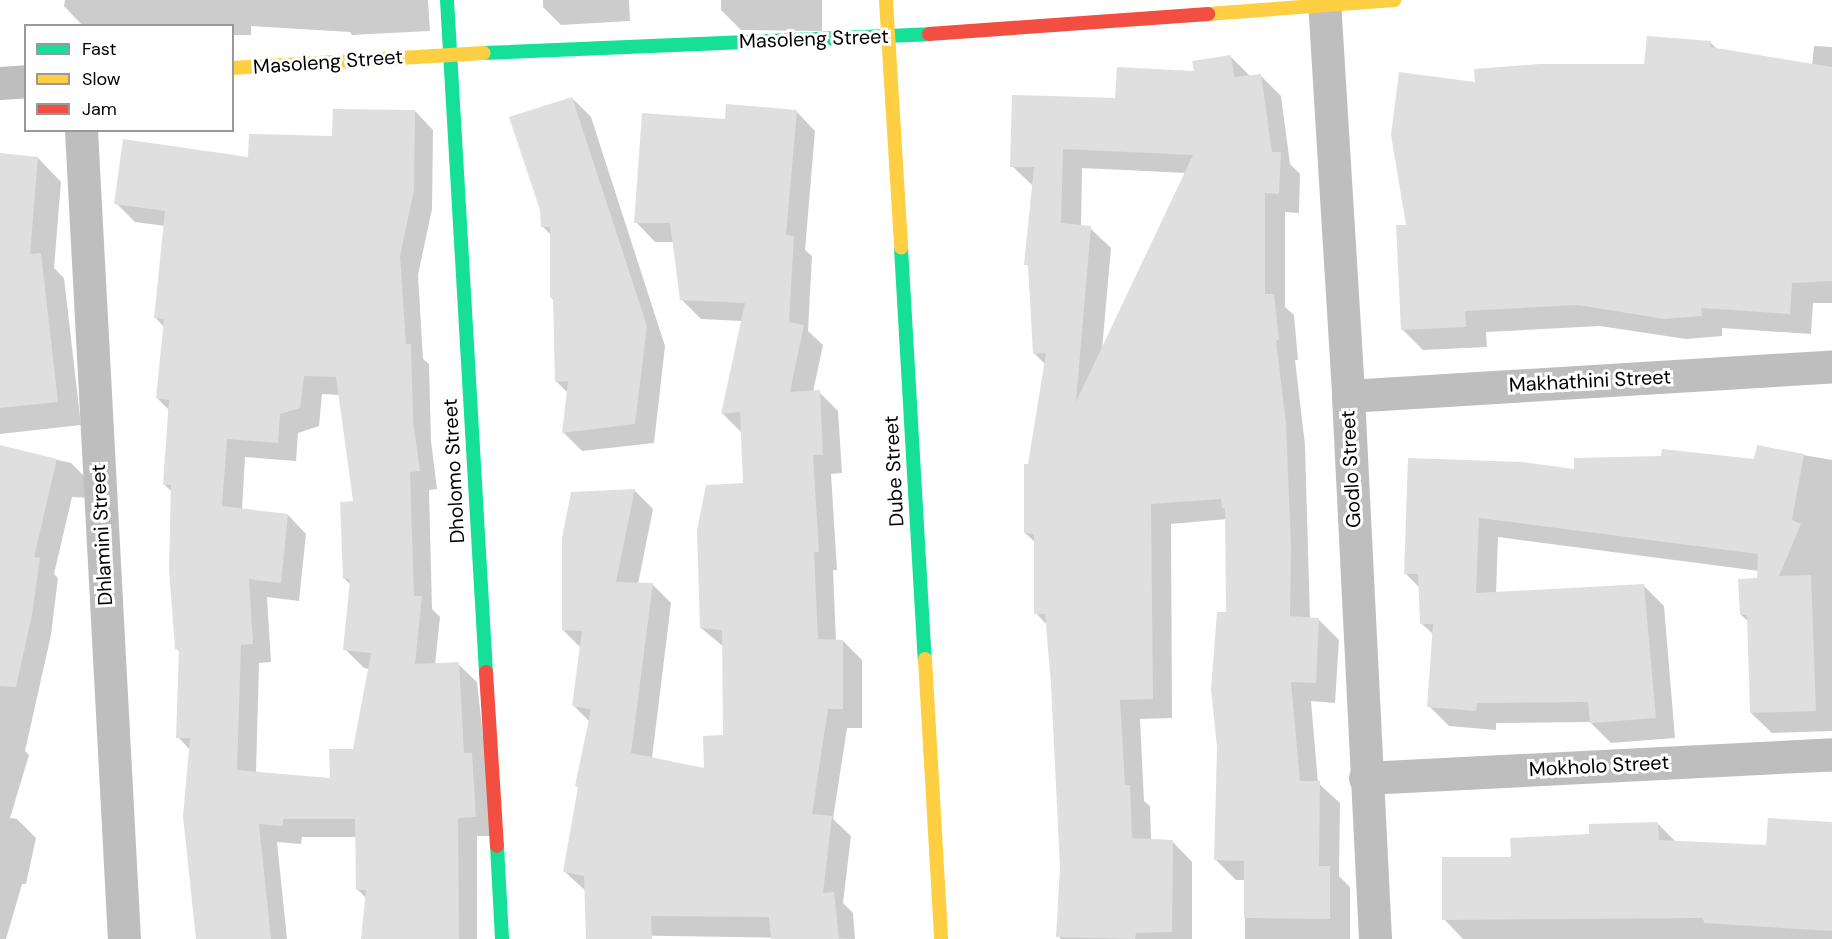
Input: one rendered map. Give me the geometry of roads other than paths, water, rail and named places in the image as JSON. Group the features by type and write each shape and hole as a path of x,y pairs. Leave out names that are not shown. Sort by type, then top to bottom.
{"street":[{"name":"Dholomo Street","path":"447,0 502,939"},
{"name":"Dube Street","path":"886,0 941,939"},
{"name":"Masoleng Street","path":"234,68 449,54 889,37 1324,2 1394,0"},
{"name":"Godlo Street","path":"1324,2 1348,396 1365,778 1375,939"},
{"path":"0,83 24,81"},
{"name":"Dhlamini Street","path":"81,132 124,939"},
{"name":"Makhathini Street","path":"1348,396 1832,366"},
{"name":"Mokholo Street","path":"1365,778 1832,754"}]}
